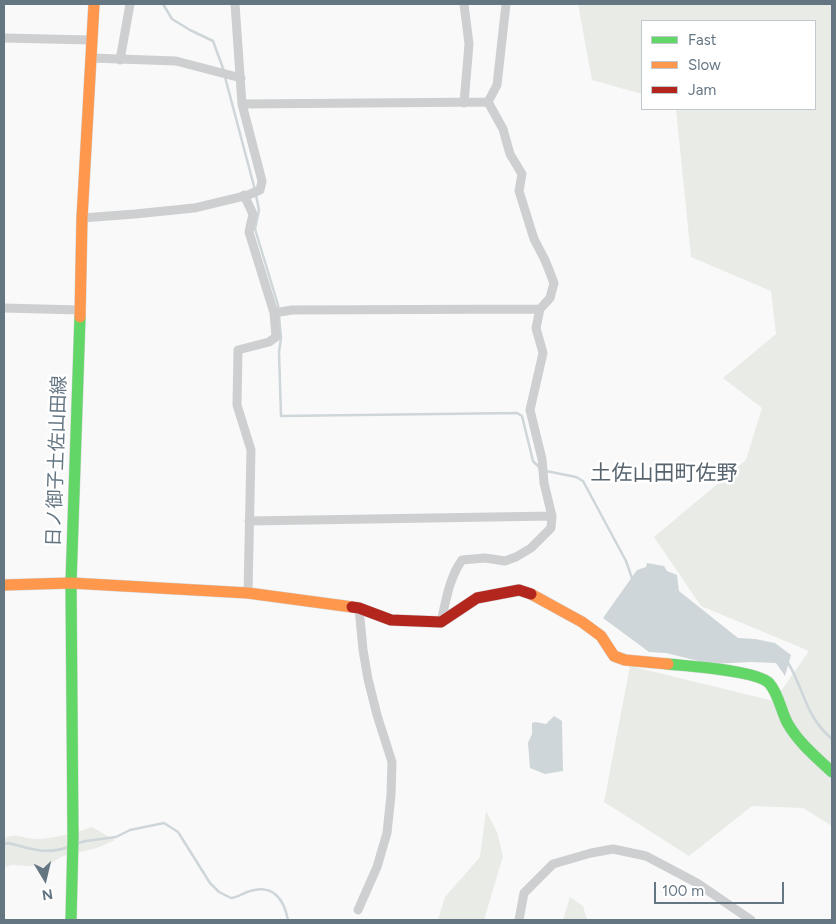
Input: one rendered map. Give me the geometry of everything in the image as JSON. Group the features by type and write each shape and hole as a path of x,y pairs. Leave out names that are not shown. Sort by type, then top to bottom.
{"street":[{"name":"日ノ御子土佐山田線","path":"71,920 73,844 71,583 82,218 94,4"},
{"path":"120,60 130,4"},
{"path":"82,218 194,208 260,190 262,181 242,104 235,4"},
{"path":"464,4 469,44 464,103"},
{"path":"488,102 497,85 506,4"},
{"path":"4,38 91,40"},
{"path":"91,58 176,61 241,78"},
{"path":"242,104 488,102"},
{"path":"441,622 451,581 456,568 462,560 485,558 505,561 531,548 551,528 552,516 544,482 542,459 530,410 543,353 536,328 540,310 550,298 554,283 534,239 519,191 522,174 510,154 503,128 488,102"},
{"path":"246,195 254,214 249,232 274,313 276,336 269,342 238,350 237,405 251,450 248,593"},
{"path":"4,308 80,310"},
{"path":"274,313 292,310 540,310"},
{"path":"249,521 552,516"},
{"path":"4,585 71,583 248,593 359,608 391,620 441,622 477,598 519,590 533,595 582,622 601,636 614,656 624,660 730,672 760,677 767,681 774,691 787,723 796,736 832,772"},
{"path":"358,910 377,867 387,833 392,762 377,715 368,678 359,608"},
{"path":"519,920 524,893 553,864 613,849 646,856 697,883 751,920"}],"shaded area":[{"path":"578,4 832,4 832,826 803,808 752,806 689,856 604,802 630,666 774,701 809,651 701,606 654,537 746,460 762,408 723,378 776,334 771,291 691,257 676,110 816,110 816,20 641,20 641,94 592,80"},
{"path":"647,563 664,566 667,571 677,575 679,591 738,638 775,643 791,655 785,676 776,663 711,664 666,653 649,652 603,618 637,570 646,567"},
{"path":"554,716 562,721 563,771 545,774 530,768 528,743 532,734 532,723 546,724"},
{"path":"486,811 497,832 503,856 484,920 438,920 445,897 480,857"},
{"path":"92,827 115,840 97,848 63,856 44,867 12,865 4,867 4,838 16,836 34,839 49,838"},
{"path":"570,897 583,906 587,920 563,920"}],"waterway":[{"path":"163,4 172,19 213,41 224,71"},
{"path":"225,77 255,190"},
{"path":"256,195 259,210 255,229 278,305 281,338 279,352 281,416 517,413 522,416 533,461 541,469"},
{"path":"546,471 576,477 583,481 626,561 633,581"},
{"path":"787,661 810,711 823,730 832,739"},
{"path":"78,843 116,837 130,830 164,823 178,832 210,883 219,892 231,898 258,889 271,892 276,895 284,906 288,920"},
{"path":"4,844 9,843 45,851 68,847"}],"traffic: fast":[{"path":"71,920 73,839 71,583 80,317"},
{"path":"668,664 737,672 751,675 769,683 775,692 792,731 808,750 832,772"}],"traffic: slow":[{"path":"80,317 82,218 94,4"},
{"path":"4,585 71,583 248,593 352,607"},
{"path":"531,594 582,622 601,636 614,656 625,660 668,664"}],"traffic: jam":[{"path":"352,607 391,620 441,622 477,598 519,590 531,594"}],"district":[{"name":"土佐山田町佐野","path":"664,474"}]}
